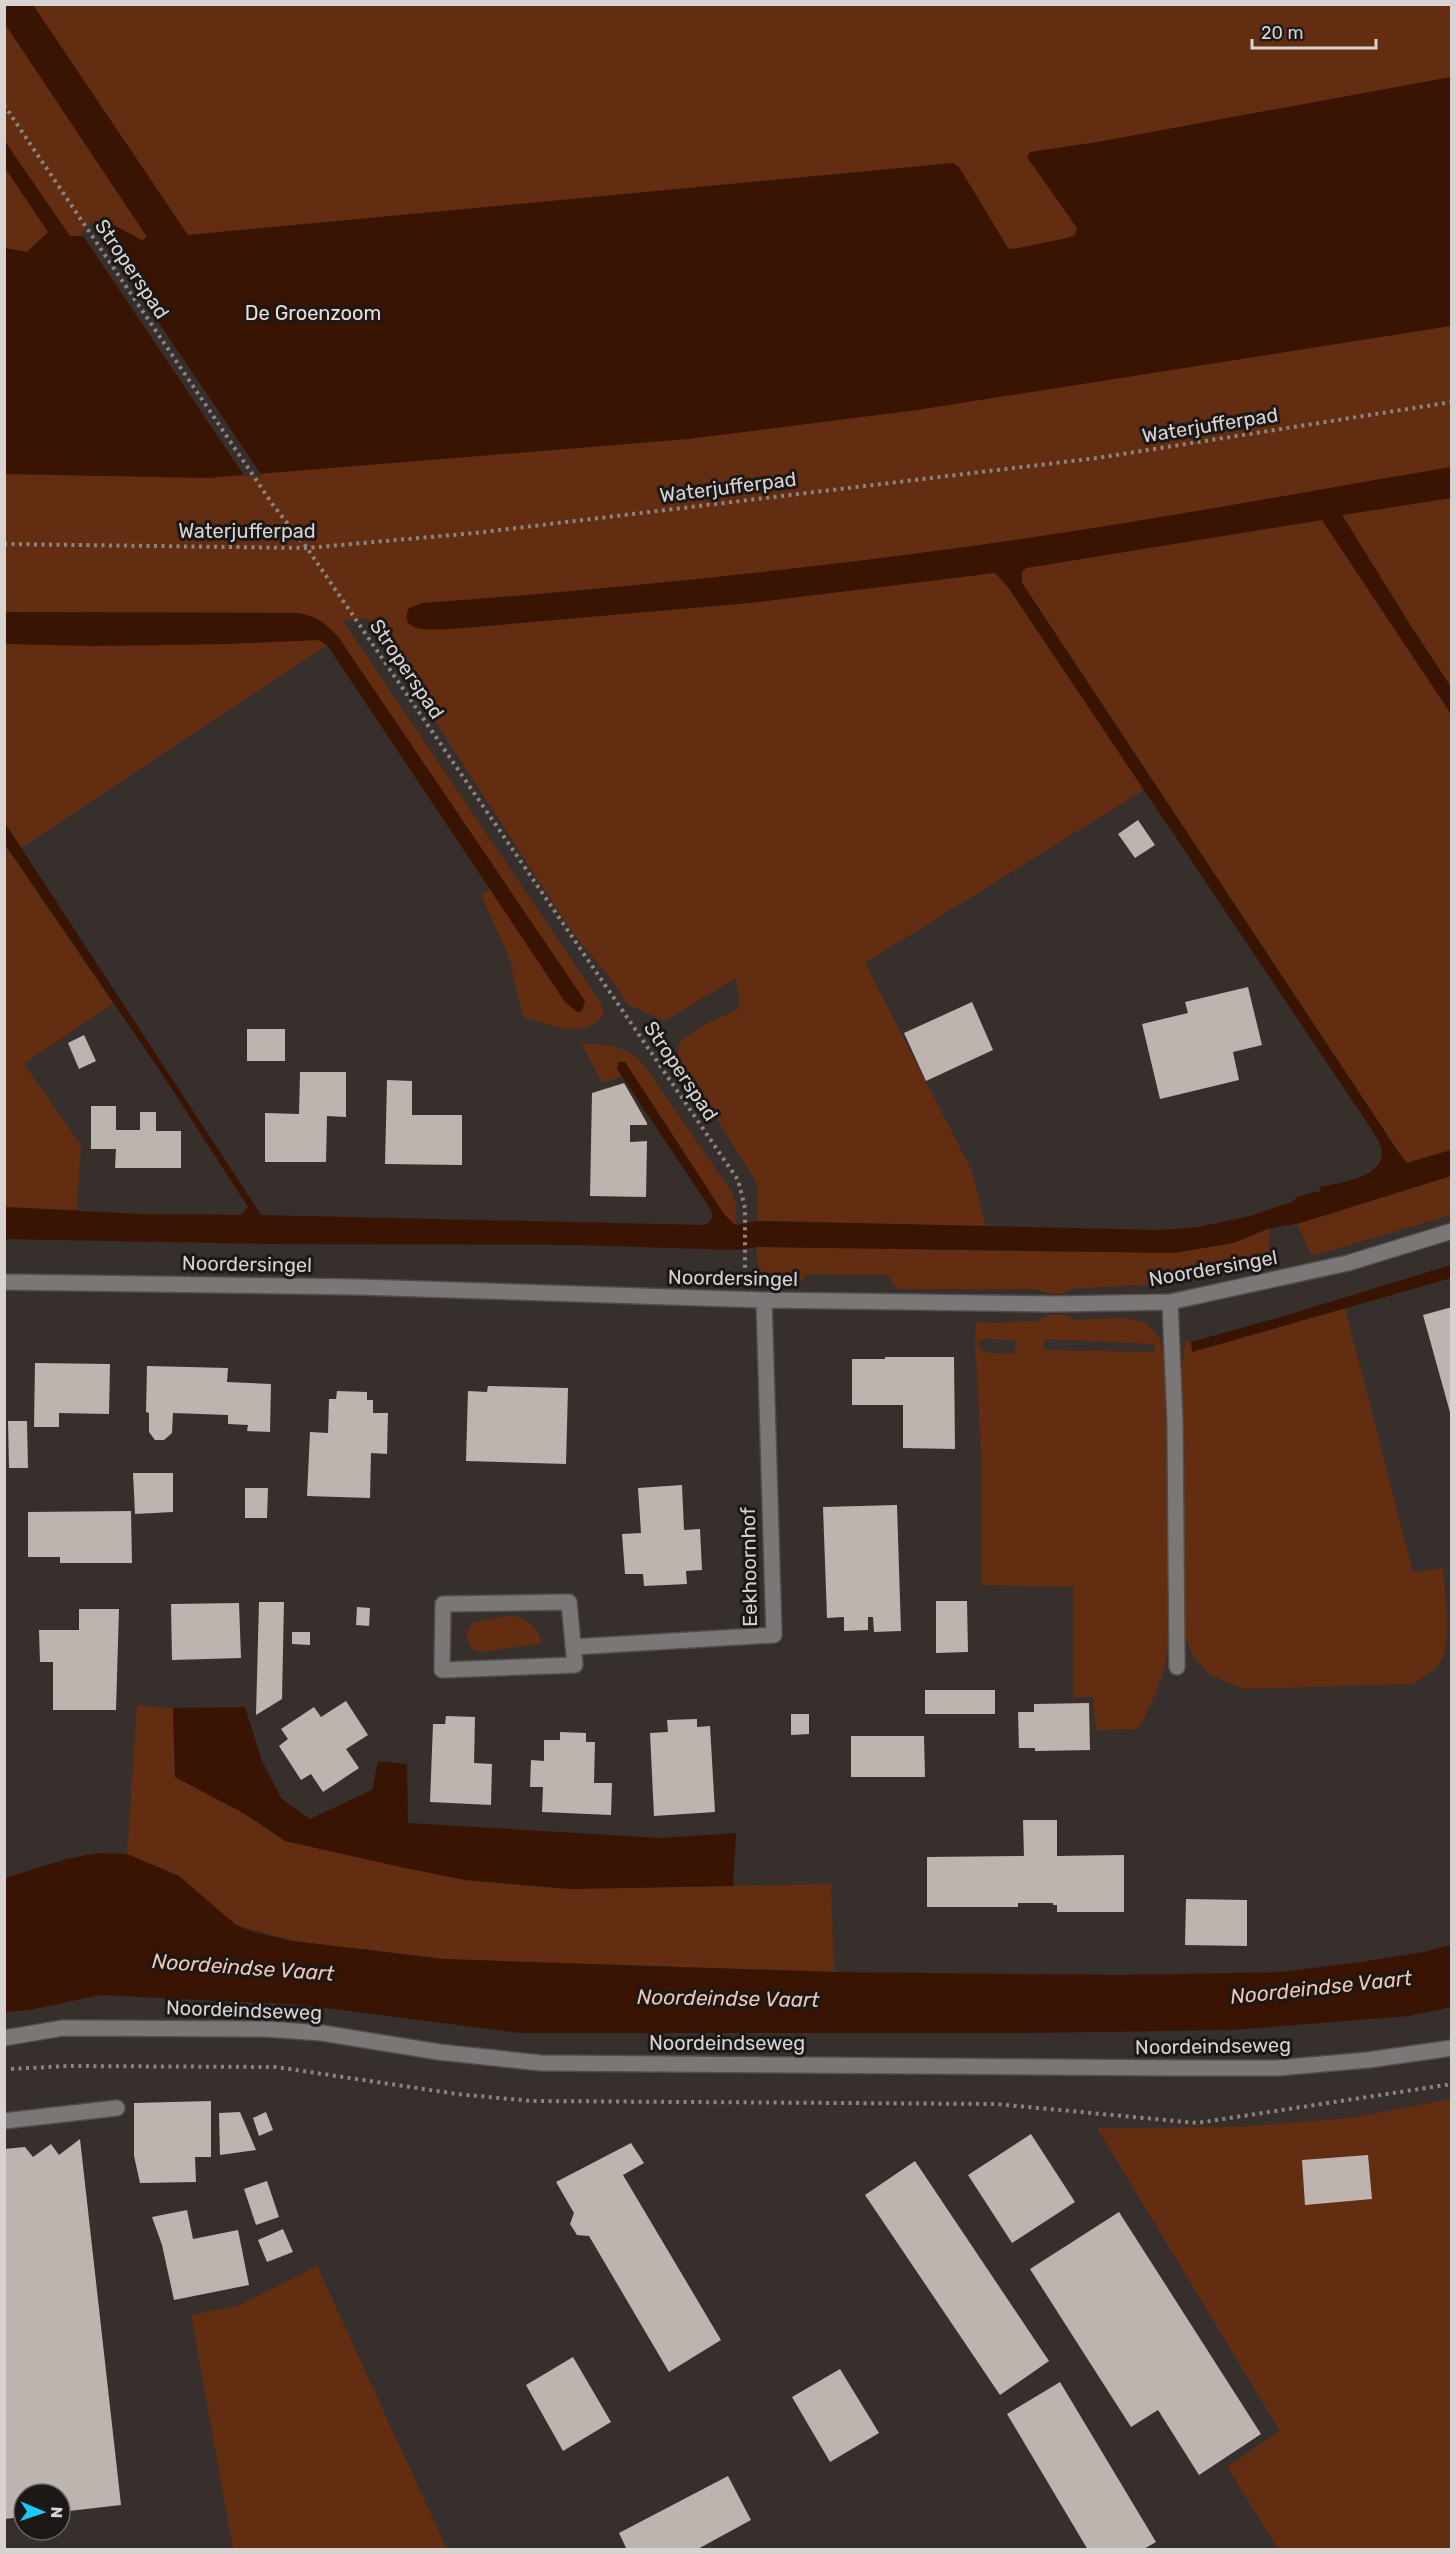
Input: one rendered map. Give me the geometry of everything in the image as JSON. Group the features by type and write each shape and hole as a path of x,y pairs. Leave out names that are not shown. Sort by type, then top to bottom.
{"street":[{"name":"Noordersingel","path":"4,1282 358,1287 764,1300 1056,1304 1170,1302 1348,1263 1452,1231"},
{"name":"Eekhoornhof","path":"573,1647 774,1635 764,1300"},
{"path":"1170,1302 1175,1422 1177,1667"},
{"path":"569,1602 573,1647 574,1665 442,1670 442,1604 569,1602"},
{"name":"Noordeindseweg","path":"4,2037 63,2028 266,2029 322,2033 439,2052 541,2063 1172,2068 1277,2068 1368,2060 1452,2048"},
{"path":"4,2121 117,2108"}],"path":[{"name":"Stroperspad","path":"4,105 273,505 307,548 738,1180 745,1208 746,1264"},
{"name":"Waterjufferpad","path":"4,544 307,548 475,533 1097,458 1452,402"}],"green space":[{"name":"De Groenzoom","path":"5,5 1451,5 1451,483 452,629 749,603 989,573 995,573 1003,580 1144,790 865,963 971,1169 986,1226 758,1221 757,1183 677,1056 680,1041 708,1023 740,1008 736,978 665,1021 628,1005 553,903 368,618 343,621 600,1002 604,1013 597,1022 589,1027 567,1028 523,1017 509,957 481,895 490,889 571,1009 339,638 5,624"},
{"path":"1451,498 1451,687 1342,515"},
{"path":"1322,520 1451,714 1451,1150 1406,1163 1022,583 1022,572 1026,568"},
{"path":"318,640 327,645 21,848 5,823 5,644 214,644"},
{"path":"4,844 113,1003 24,1064 81,1145 77,1210 5,1207"},
{"path":"581,1043 608,1045 623,1049 644,1065 731,1191 736,1204 735,1225 724,1214 625,1062 617,1069 622,1076 602,1083"},
{"path":"1451,1176 1451,1215 1312,1256 1297,1224"},
{"path":"1269,1229 1270,1266 1197,1280 1148,1285 1074,1288 1055,1294 1036,1289 898,1289 887,1275 807,1274 798,1285 793,1285 766,1275 757,1263 757,1247 1174,1253 1233,1243"},
{"path":"1345,1308 1413,1572 1443,1568 1447,1616 1444,1652 1435,1668 1412,1684 1243,1689 1209,1674 1193,1656 1185,1636 1182,1366 1185,1341 1191,1342 1193,1352"},
{"path":"1048,1315 1064,1315 1073,1320 1124,1318 1146,1323 1159,1337 1164,1356 1168,1647 1157,1690 1138,1729 1096,1730 1093,1697 1073,1697 1073,1587 982,1585 982,1467 975,1344 976,1323 1038,1321","holes":["985,1339 1015,1340 1015,1353 993,1353 983,1350 977,1343","1045,1339 1154,1344 1156,1352 1044,1350"]},
{"path":"511,1615 530,1624 541,1637 542,1642 480,1652 471,1648 466,1637 472,1623"},
{"path":"137,1705 173,1708 175,1777 245,1814 285,1841 465,1880 570,1889 831,1884 834,1972 444,1959 293,1941 236,1925 179,1876 127,1854"},
{"path":"1451,2099 1451,2549 1278,2549 1227,2467 1280,2431 1097,2128 1239,2127 1350,2118"},
{"path":"317,2266 447,2549 233,2549 191,2315 240,2305"}],"water":[{"path":"5,5 33,5 188,235 953,163 959,167 1008,248 1013,249 1067,238 1075,235 1077,228 1027,157 1030,152 1097,142 1451,77 1451,326 917,410 688,439 208,478 5,474 5,248 27,252 48,232 5,168 4,140 70,236 82,236 95,223 106,221 142,240 147,237 5,24"},
{"path":"1451,467 1451,498 1342,515 1451,687 1451,714 1322,520 1026,568 1022,572 1022,583 1399,1153 1407,1163 1451,1150 1451,1176 1300,1223 1267,1229 1233,1243 1174,1253 757,1247 736,1250 575,1245 267,1244 5,1239 5,1207 139,1214 241,1215 248,1207 160,1071 5,844 5,823 261,1215 702,1225 709,1223 713,1215 709,1207 617,1069 618,1062 625,1062 724,1214 735,1225 758,1221 1161,1230 1199,1227 1250,1216 1292,1202 1297,1197 1320,1191 1320,1187 1361,1177 1378,1166 1381,1158 1377,1138 1008,587 995,573 749,603 452,629 420,629 408,623 407,617 409,608 422,603 698,579 904,555 1092,528"},
{"path":"5,612 297,613 321,621 339,638 585,1001 582,1011 577,1012 565,1002 327,645 318,640 94,646 5,644"},
{"path":"1451,1265 1451,1278 1192,1352 1191,1342"},
{"path":"245,1707 262,1761 281,1798 310,1819 372,1790 378,1761 407,1764 408,1823 661,1838 736,1833 733,1886 570,1889 465,1880 285,1841 245,1814 175,1777 173,1708"},
{"name":"Noordeindse Vaart","path":"97,1853 127,1854 179,1876 236,1925 250,1931 293,1941 444,1959 834,1972 1121,1975 1281,1972 1424,1952 1451,1945 1451,2007 1409,2016 1233,2030 1029,2033 520,2033 303,2005 101,1995 29,2010 5,2012 5,1878 67,1859"}],"pier":[{"path":"91,222 262,476 245,477 81,233"}],"building":[{"path":"1138,820 1155,845 1135,858 1118,834"},
{"path":"1248,987 1262,1045 1233,1052 1239,1080 1160,1099 1142,1024 1188,1013 1185,1002"},
{"path":"972,1002 993,1050 926,1081 904,1033"},
{"path":"247,1029 285,1029 285,1061 247,1061"},
{"path":"84,1035 96,1061 79,1069 68,1043"},
{"path":"300,1072 346,1072 346,1117 327,1116 326,1162 265,1162 265,1113 299,1114"},
{"path":"387,1080 412,1081 412,1115 462,1115 462,1165 385,1164"},
{"path":"624,1083 647,1123 647,1125 630,1125 630,1142 647,1141 646,1197 590,1196 592,1093"},
{"path":"91,1106 116,1106 116,1130 140,1130 140,1112 156,1112 156,1131 181,1131 181,1168 115,1168 116,1149 91,1149"},
{"path":"1452,1307 1452,1416 1451,1416 1423,1315"},
{"path":"885,1357 954,1357 955,1449 903,1448 903,1405 852,1405 852,1359 885,1359"},
{"path":"35,1363 110,1364 109,1414 59,1413 59,1427 34,1427"},
{"path":"147,1366 228,1368 227,1382 271,1384 270,1432 247,1431 248,1425 228,1424 228,1415 173,1413 172,1433 164,1440 155,1440 149,1432 149,1413 146,1412"},
{"path":"488,1386 568,1388 566,1464 466,1461 468,1391 487,1392"},
{"path":"337,1391 367,1392 367,1400 373,1400 373,1413 388,1413 387,1454 371,1453 370,1498 307,1496 310,1432 328,1433 329,1399 336,1399"},
{"path":"8,1421 27,1421 28,1468 9,1468"},
{"path":"133,1473 173,1473 173,1512 135,1514"},
{"path":"682,1485 684,1530 700,1529 702,1570 686,1571 687,1584 644,1586 643,1574 625,1574 622,1534 641,1533 638,1488"},
{"path":"245,1488 268,1488 267,1518 245,1518"},
{"path":"897,1505 901,1631 874,1632 873,1617 868,1617 868,1630 844,1631 844,1617 827,1618 823,1507"},
{"path":"131,1511 132,1563 60,1563 60,1557 28,1557 28,1512"},
{"path":"936,1601 967,1601 968,1652 936,1653"},
{"path":"259,1602 284,1602 282,1699 256,1715"},
{"path":"239,1603 241,1658 172,1660 171,1604"},
{"path":"357,1607 370,1608 369,1626 356,1625"},
{"path":"79,1609 119,1609 116,1710 53,1710 53,1662 40,1662 39,1630 79,1630"},
{"path":"292,1632 310,1632 310,1645 292,1644"},
{"path":"925,1690 995,1690 995,1714 925,1714"},
{"path":"346,1701 368,1735 346,1749 359,1768 323,1792 311,1774 301,1780 279,1746 288,1739 281,1729 314,1707 321,1717"},
{"path":"1089,1703 1090,1750 1035,1751 1035,1748 1019,1748 1018,1712 1034,1712 1034,1704"},
{"path":"791,1714 809,1714 809,1734 791,1735"},
{"path":"446,1716 475,1717 474,1763 492,1764 491,1805 430,1802 433,1724 445,1724"},
{"path":"697,1719 697,1727 710,1726 715,1812 654,1816 650,1733 668,1732 667,1720"},
{"path":"560,1732 586,1733 586,1742 595,1742 594,1783 612,1783 611,1815 542,1812 543,1787 530,1787 531,1760 544,1761 544,1740 560,1740"},
{"path":"851,1736 924,1736 925,1777 851,1777"},
{"path":"1023,1820 1057,1820 1057,1856 1124,1855 1124,1912 1057,1912 1057,1905 1053,1903 1018,1903 1018,1907 927,1907 927,1857 1024,1856"},
{"path":"1186,1899 1247,1900 1247,1946 1185,1945"},
{"path":"211,2101 211,2157 195,2157 196,2182 140,2183 134,2156 134,2103"},
{"path":"240,2112 256,2150 220,2155 219,2113"},
{"path":"266,2112 273,2130 259,2136 253,2118"},
{"path":"1031,2134 1075,2202 1012,2243 968,2175"},
{"path":"80,2139 121,2505 72,2511 72,2482 12,2482 12,2518 4,2519 4,2149 25,2147 33,2157 51,2144 59,2155"},
{"path":"631,2143 644,2163 623,2175 721,2340 669,2372 589,2236 577,2235 570,2224 574,2213 556,2182"},
{"path":"1368,2155 1372,2199 1305,2205 1302,2160"},
{"path":"915,2161 1049,2361 1000,2395 865,2195"},
{"path":"267,2181 279,2217 256,2225 244,2189"},
{"path":"187,2210 193,2239 238,2230 249,2285 174,2300 162,2245 152,2217"},
{"path":"1119,2212 1261,2434 1199,2475 1158,2410 1131,2427 1030,2269"},
{"path":"283,2229 293,2252 267,2262 258,2240"},
{"path":"573,2357 611,2422 563,2451 526,2385"},
{"path":"840,2369 879,2433 830,2462 792,2397"},
{"path":"1060,2382 1156,2542 1142,2550 1088,2550 1007,2414"},
{"path":"728,2476 751,2520 696,2550 627,2550 619,2533"}]}
